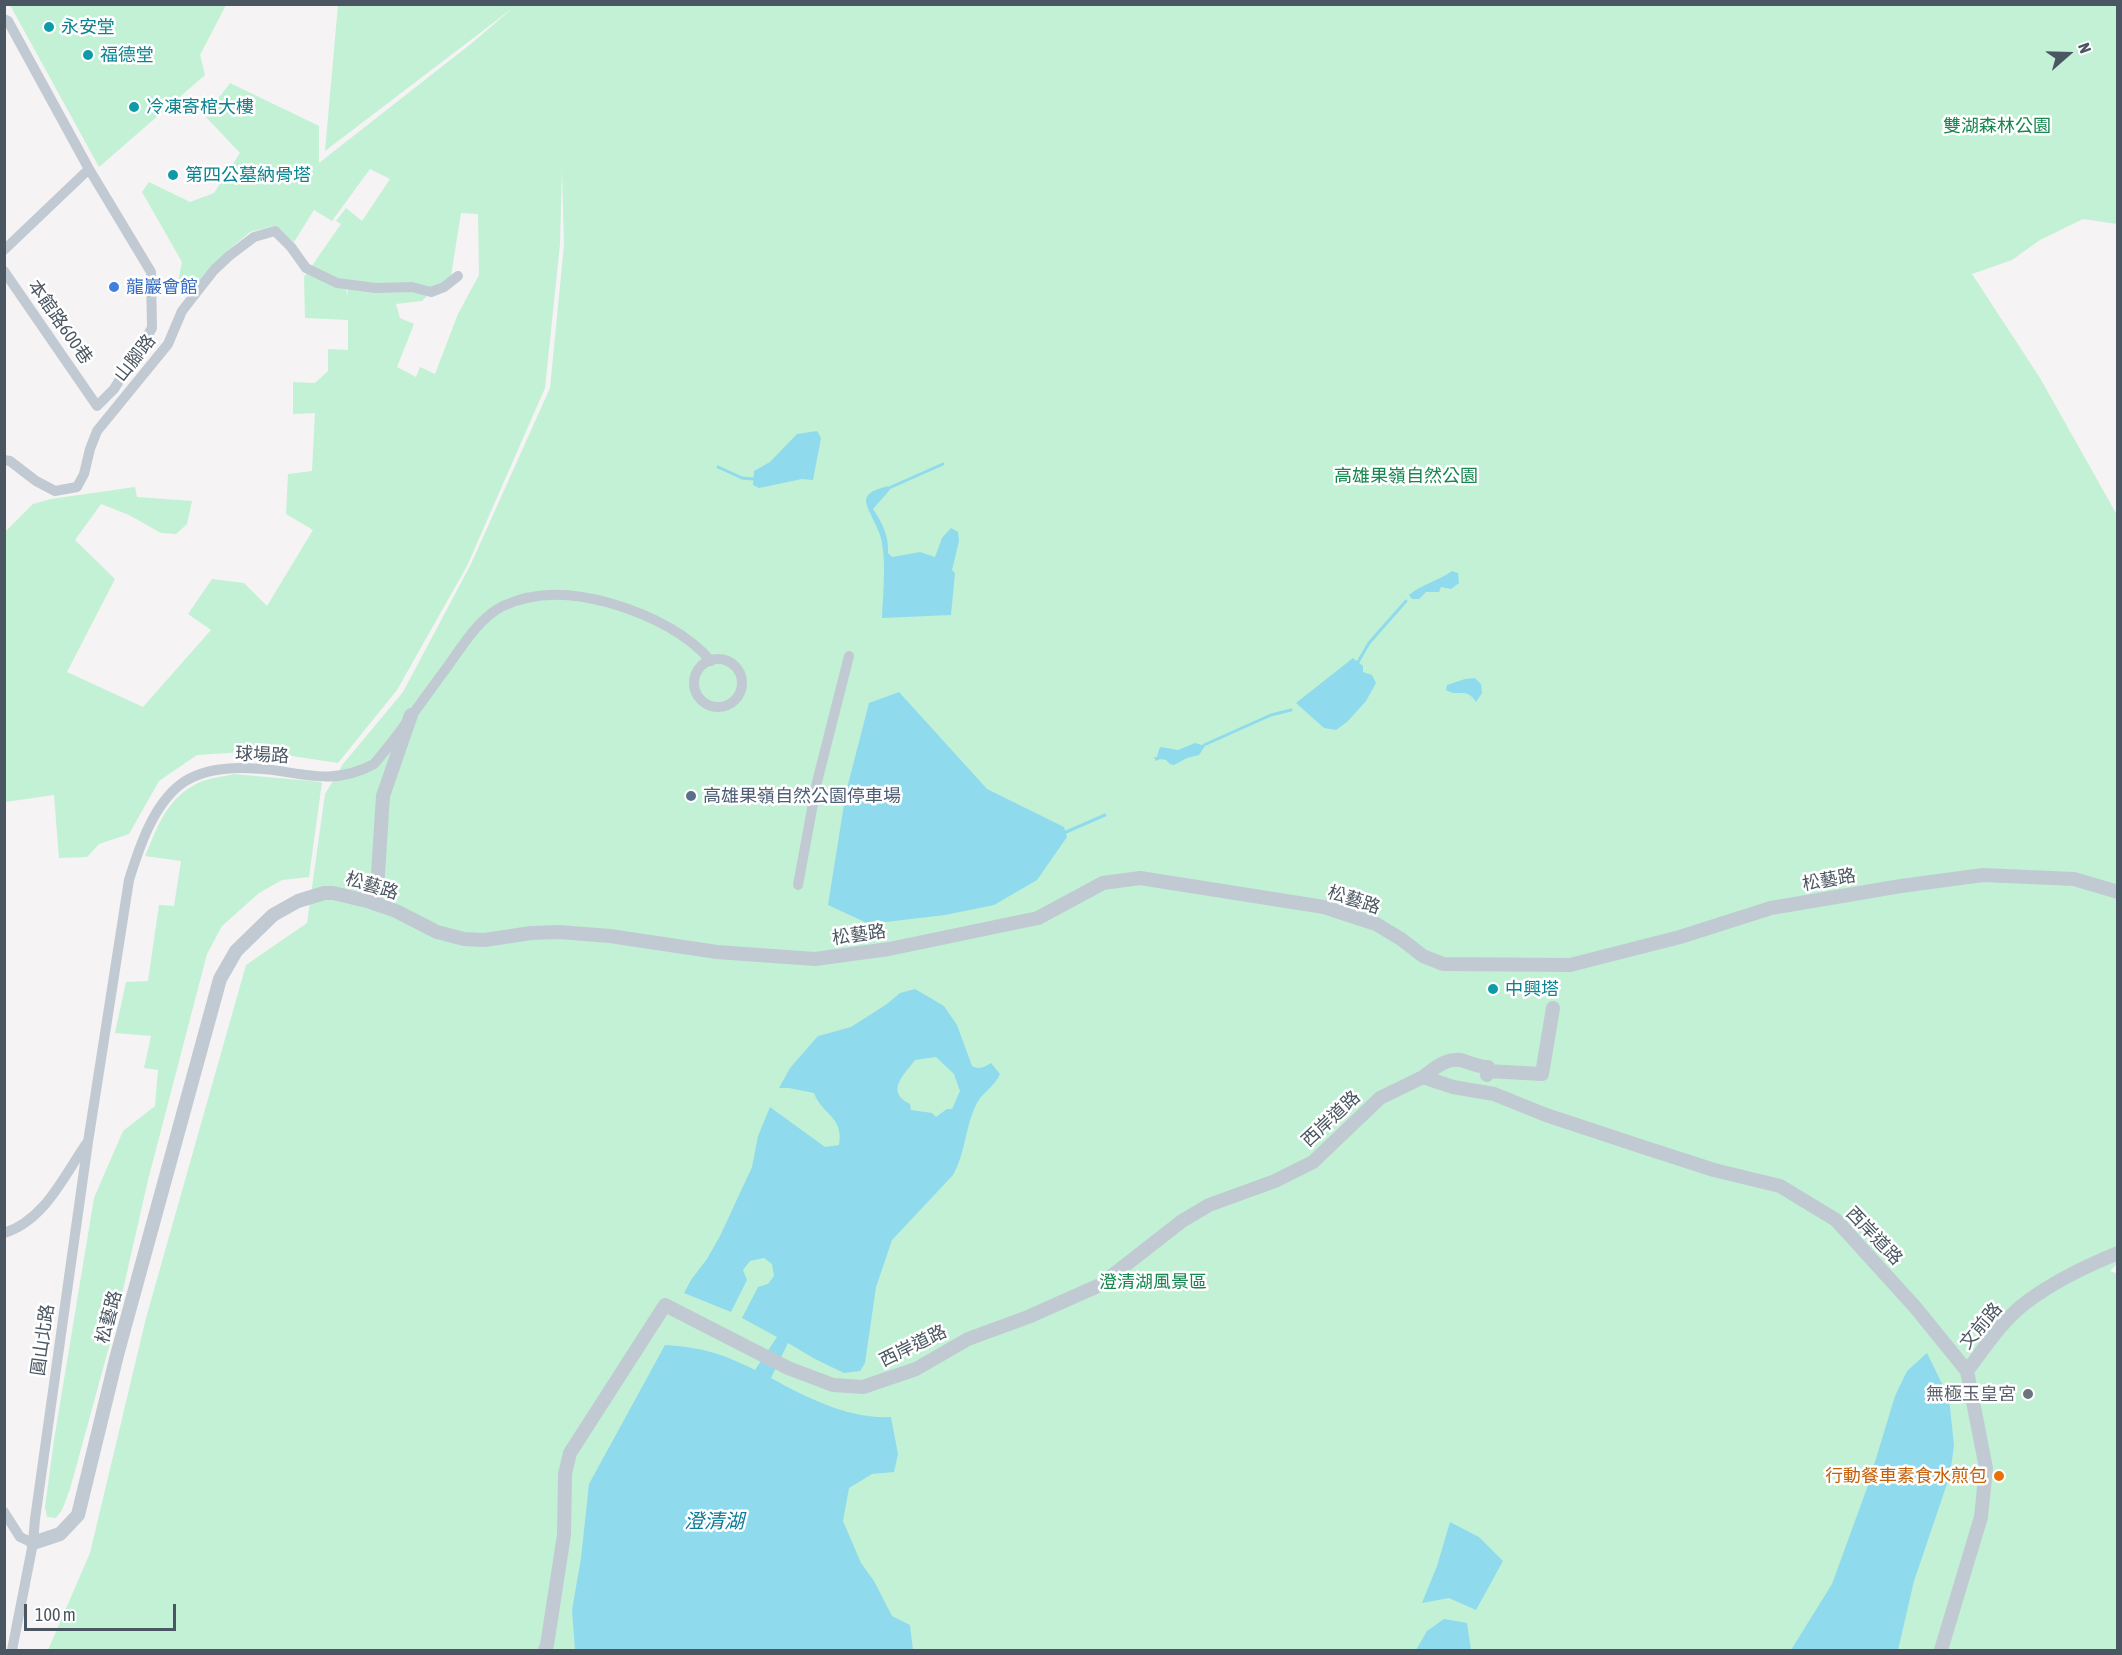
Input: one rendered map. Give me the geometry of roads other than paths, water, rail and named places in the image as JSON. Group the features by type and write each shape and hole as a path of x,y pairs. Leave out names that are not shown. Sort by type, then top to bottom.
{"street":[{"name":"本館路600巷","path":"4,19 8,21 89,169 151,272 152,328 114,389 98,406 4,272"},
{"path":"4,250 89,169"},
{"name":"山腳路","path":"4,460 10,461 36,481 55,491 77,487 84,474 97,430 168,344 182,310 214,270 229,255 254,237 275,231 306,268 338,283 376,288 412,288 431,292 444,287 458,276"},
{"name":"球場路","path":"4,1233 11,1231 40,1211 88,1142 129,880 140,843 166,800 180,784 194,777 228,769 263,769 328,777 346,776 374,764 462,646 485,620 501,607 520,600 542,595 565,595 627,608 679,633 701,649 711,661"},
{"path":"798,885 818,782 849,656"},
{"name":"球場路","path":"719,660 733,664 741,677 741,692 737,698 724,707 708,705 701,700 694,686 699,670 711,661 719,660"},
{"path":"376,904 383,796 411,715"},
{"name":"松藝路","path":"33,1544 60,1534 78,1515 120,1344 220,979 236,951 273,915 298,901 324,893 346,896 396,911 436,933 464,939 485,940 531,933 559,932 610,936 717,952 815,959 889,949 1038,918 1103,883 1140,878 1324,907 1376,924 1424,956 1443,964 1570,965 1680,937 1771,908 1983,875 2074,879 2118,892"},
{"path":"346,896 366,907 419,924"},
{"name":"西岸道路","path":"545,1650 564,1535 565,1474 570,1453 665,1305 789,1368 833,1385 863,1387 916,1369 968,1339 1028,1317 1100,1285 1182,1221 1209,1205 1275,1181 1313,1162 1380,1098 1423,1077 1438,1065 1454,1060 1488,1067 1487,1071 1542,1074 1553,1008"},
{"path":"1484,1092 1487,1071"},
{"name":"西岸道路","path":"1423,1077 1453,1088 1484,1092 1714,1170 1780,1186 1836,1220 1915,1307 1967,1371"},
{"name":"圓山北路","path":"12,1650 33,1544 88,1142"},
{"name":"文前路","path":"1941,1650 1981,1517 1986,1468 1967,1371 2000,1328 2026,1302 2067,1276 2118,1253"},
{"path":"4,1512 20,1537 33,1544"}],"water":[{"path":"817,431 821,438 813,480 802,479 759,488 753,485 754,471 770,462 797,434"},
{"path":"888,486 890,489 873,509 884,529 888,553 892,557 920,552 935,557 942,538 951,528 958,532 959,541 952,570 955,573 951,615 882,618 884,571 882,543 866,500 872,492"},
{"path":"1452,571 1458,573 1459,583 1451,589 1441,587 1439,592 1426,592 1419,599 1412,599 1409,595 1419,588"},
{"path":"1353,658 1363,666 1363,672 1372,675 1376,683 1366,701 1347,722 1336,730 1324,728 1296,703"},
{"path":"1475,678 1481,684 1482,693 1476,702 1469,694 1446,690 1447,685"},
{"path":"899,692 987,789 1064,827 1067,837 1037,880 994,905 945,915 869,924 828,905 846,792 869,703"},
{"path":"1195,743 1205,746 1199,755 1174,765 1166,760 1156,761 1154,757 1157,757 1161,747 1178,750"},
{"name":"澄清湖","path":"915,989 944,1006 957,1025 972,1066 980,1068 991,1063 1000,1074 977,1103 961,1157 953,1175 892,1240 876,1287 865,1363 860,1371 844,1373 788,1343 771,1378 814,1400 844,1411 875,1417 891,1417 898,1454 894,1472 872,1474 849,1488 843,1521 861,1563 874,1581 892,1616 910,1625 913,1650 575,1650 572,1610 581,1558 589,1484 665,1345 712,1352 755,1370 777,1337 742,1318 758,1287 768,1284 774,1276 772,1264 764,1258 750,1261 743,1270 747,1280 731,1312 684,1293 720,1236 752,1167 758,1136 770,1107 825,1147 839,1145 838,1128 814,1093 779,1088 790,1068 818,1036 851,1027 900,993","holes":["936,1057 954,1074 960,1091 952,1109 947,1109 936,1117 932,1113 911,1110 910,1104 898,1093 899,1082 915,1060"]},
{"path":"1927,1353 1949,1398 1954,1445 1950,1475 1914,1581 1898,1650 1791,1650 1832,1584 1867,1488 1895,1396 1907,1371"},
{"path":"1450,1522 1479,1537 1503,1561 1476,1610 1449,1598 1422,1603 1437,1566"},
{"path":"1444,1619 1467,1623 1471,1650 1416,1650 1427,1631"}],"waterway":[{"path":"889,488 943,464"},
{"path":"718,467 742,478 753,479"},
{"path":"1358,662 1369,643 1406,601"},
{"path":"1204,745 1271,715 1291,710"},
{"path":"1066,832 1105,815"}],"place":[{"name":"永安堂","path":"49,27"},
{"name":"福德堂","path":"88,55"},
{"name":"冷凍寄棺大樓","path":"134,107"},
{"name":"第四公墓納骨塔","path":"173,175"},
{"name":"龍巖會館","path":"114,287"},
{"name":"高雄果嶺自然公園停車場","path":"691,796"},
{"name":"中興塔","path":"1493,989"},
{"name":"無極玉皇宮","path":"2028,1394"},
{"name":"行動餐車素食水煎包","path":"1999,1476"}],"park label":[{"name":"雙湖森林公園","path":"1997,126"},
{"name":"高雄果嶺自然公園","path":"1406,476"},
{"name":"澄清湖風景區","path":"1153,1282"}]}
